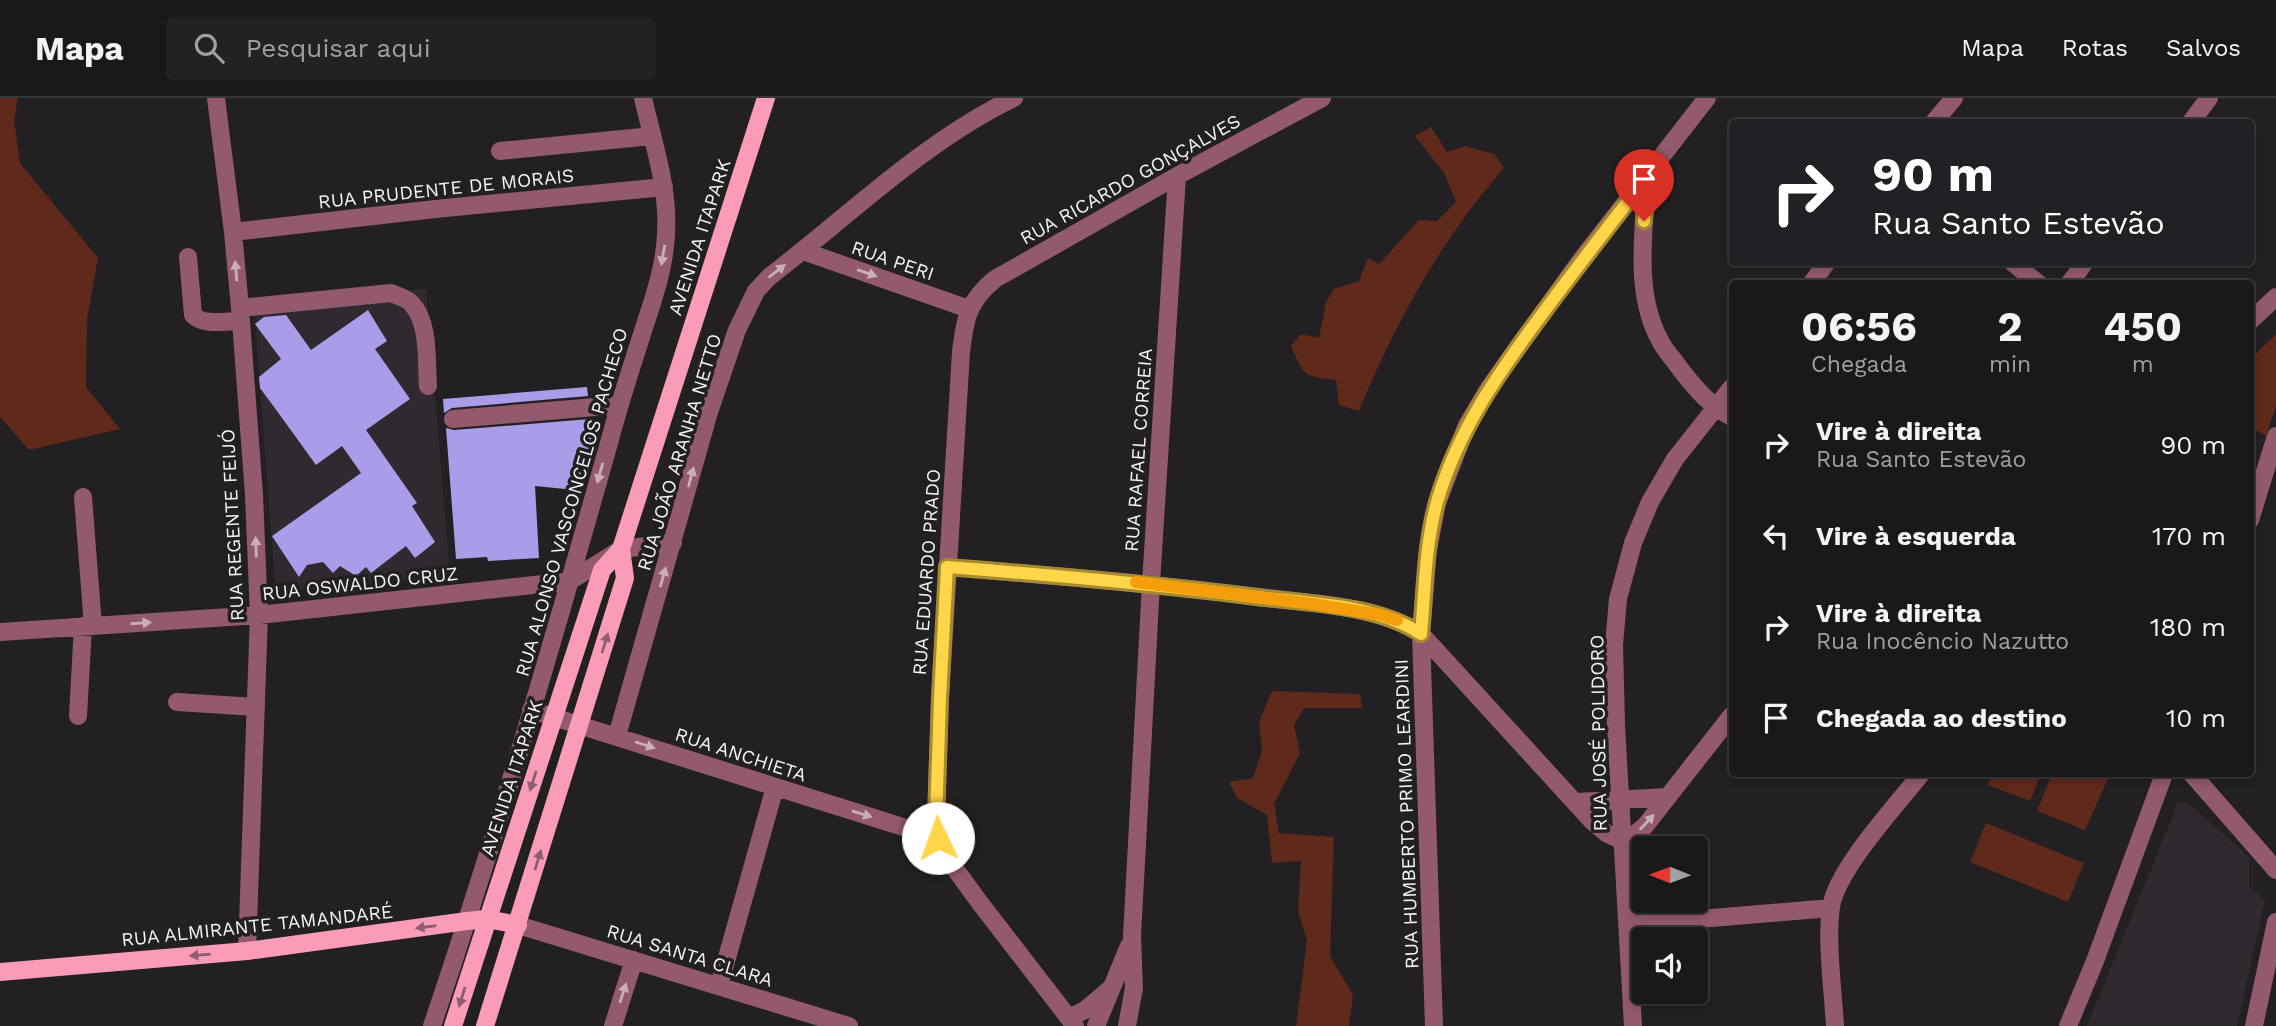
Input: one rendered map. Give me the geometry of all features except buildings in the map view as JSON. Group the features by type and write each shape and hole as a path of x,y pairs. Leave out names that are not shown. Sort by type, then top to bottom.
{"main road":[{"name":"AVENIDA ITAPARK","path":"453,1026 603,570 621,550 766,98"},
{"name":"AVENIDA ITAPARK","path":"484,1026 518,925 625,578 621,550"},
{"name":"RUA ALMIRANTE TAMANDARÉ","path":"0,972 247,951 487,919 518,925"},
{"path":"484,1026 501,948 499,933 487,919"}],"street":[{"name":"RUA REGENTE FEIJÓ","path":"216,98 233,232 240,315 254,495 259,615 247,951"},
{"name":"RUA ALONSO VASCONCELOS PACHECO","path":"432,1026 467,921 570,581 619,405 657,289 666,234 664,187 643,98"},
{"name":"RUA JOÃO ARANHA NETTO","path":"617,736 709,412 737,330 756,291 769,277 918,157 960,128 1014,98"},
{"name":"RUA RICARDO GONÇALVES","path":"969,309 979,292 995,279 1322,98"},
{"name":"RUA HUMBERTO PRIMO LEARDINI","path":"1434,1026 1421,634 1428,549 1437,503 1467,425 1489,387 1707,98"},
{"path":"2193,119 2209,98"},
{"path":"1936,119 1946,101"},
{"path":"500,151 652,136"},
{"name":"RUA RAFAEL CORREIA","path":"1127,1026 1133,988 1132,936 1151,583 1177,176"},
{"path":"1647,177 1643,243 1649,312 1661,343 1689,381 1716,409 1729,416"},
{"name":"RUA PRUDENTE DE MORAIS","path":"233,232 664,187"},
{"name":"RUA PERI","path":"803,251 969,309"},
{"path":"188,257 193,315 205,322 382,293 391,293 409,300 419,314 424,330 428,386"},
{"path":"2017,266 2034,280"},
{"path":"2254,317 2276,296"},
{"name":"RUA EDUARDO PRADO","path":"938,838 936,820 940,698 947,567 961,352 969,309"},
{"name":"RUA JOSÉ POLIDORO","path":"1633,1026 1619,800 1614,645 1618,599 1633,543 1650,502 1675,459 1729,391"},
{"path":"453,419 619,405"},
{"path":"2254,507 2276,436"},
{"path":"78,716 88,626 83,497"},
{"name":"RUA OSWALDO CRUZ","path":"0,632 259,615 570,581 621,550 673,543"},
{"path":"947,567 1151,583 1381,615 1404,623 1421,634 1606,834 1621,840 1633,836 1644,825 1729,719"},
{"path":"177,702 256,707"},
{"name":"RUA ANCHIETA","path":"531,710 938,838"},
{"path":"1835,1026 1831,908 1836,890 1847,869 1919,777"},
{"path":"2068,1026 2163,777"},
{"path":"2195,777 2276,870"},
{"path":"719,986 775,787"},
{"path":"1577,802 1668,797"},
{"path":"938,838 945,855 1069,1023 1114,986"},
{"path":"1628,925 1831,908"},
{"path":"2254,1026 2276,922"},
{"name":"RUA SANTA CLARA","path":"518,925 849,1026"},
{"name":"RUA RAFAEL CORREIA","path":"1104,1024 1132,936"},
{"path":"613,1026 634,960"}],"shaded area":[{"path":"0,98 18,98 14,121 20,163 98,258 87,319 86,387 120,429 29,450 0,417"},
{"path":"1431,127 1447,152 1465,146 1494,154 1504,168 1460,224 1421,284 1388,346 1359,411 1339,405 1336,380 1306,373 1291,346 1301,334 1319,338 1326,302 1334,289 1359,281 1368,258 1379,264 1419,220 1437,221 1456,202 1444,173 1415,136"},
{"path":"426,289 450,577 289,590 275,583 255,319 278,301"},
{"path":"2276,334 2276,406 2266,436 2254,429 2254,355"},
{"path":"1272,691 1360,694 1362,708 1304,708 1294,725 1300,753 1274,804 1279,833 1334,837 1330,956 1353,995 1349,1026 1296,1026 1307,940 1298,912 1301,861 1272,863 1267,815 1237,798 1229,782 1253,778 1262,751 1259,722"},
{"path":"1992,777 2040,777 2030,801 1988,785"},
{"path":"2051,777 2109,777 2085,830 2037,811"},
{"path":"2186,801 2249,857 2249,887 2265,900 2237,1026 2087,1026 2176,803"},
{"path":"1986,823 2084,863 2068,902 1970,862"}],"slow traffic":[{"path":"1136,582 1313,604 1397,620"}],"route":[{"path":"938,838 936,820 940,698 947,567 1151,583 1313,604 1381,615 1404,623 1421,634 1428,549 1437,503 1467,425 1489,387 1532,327 1647,177 1644,221"}]}
